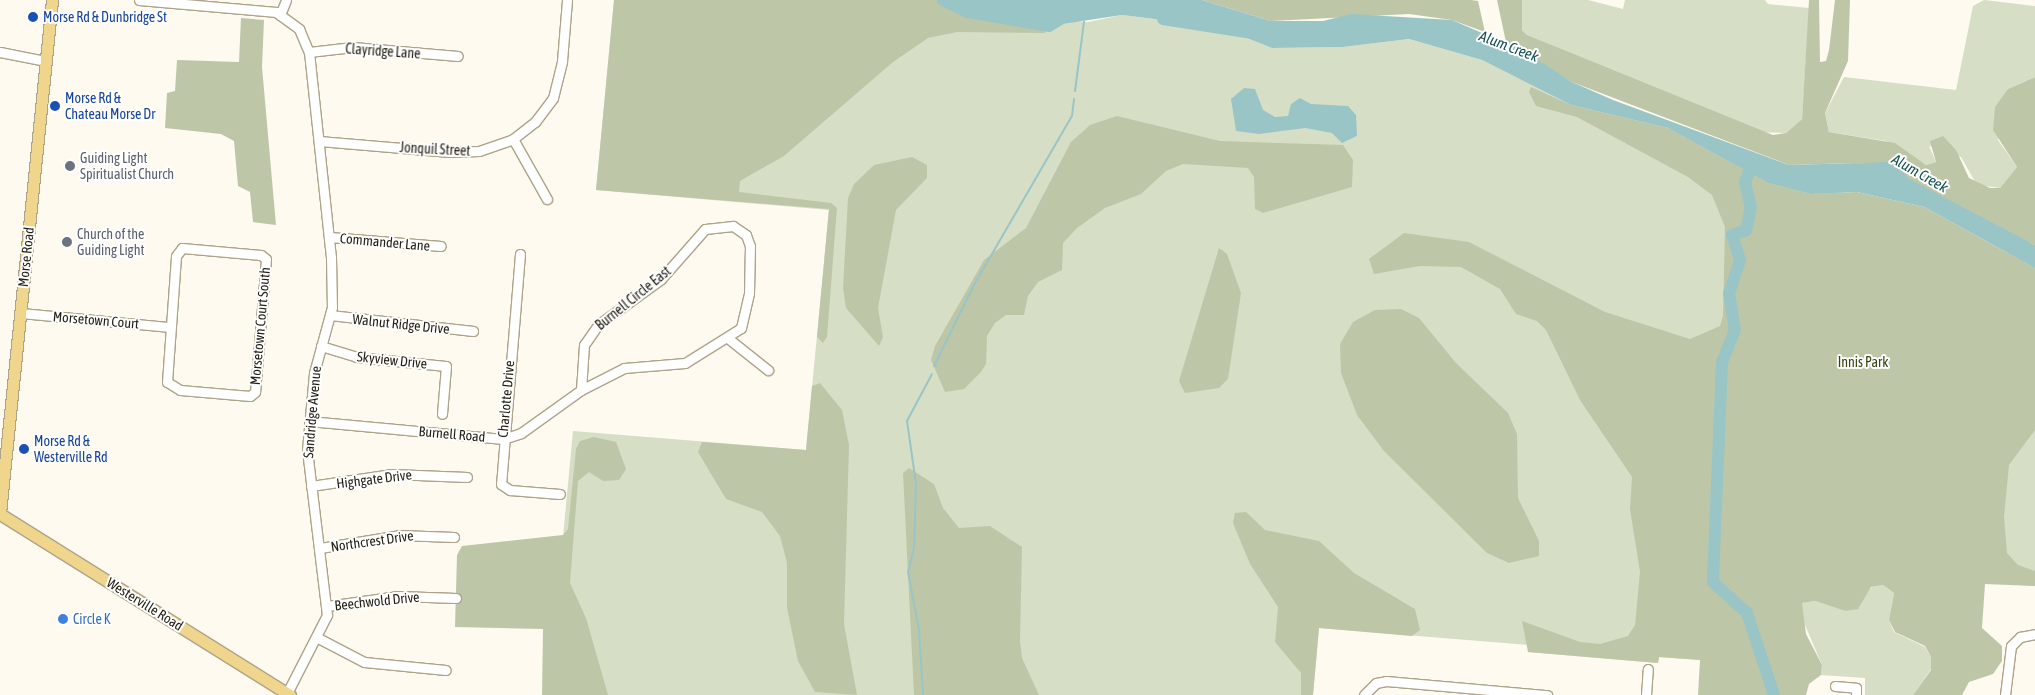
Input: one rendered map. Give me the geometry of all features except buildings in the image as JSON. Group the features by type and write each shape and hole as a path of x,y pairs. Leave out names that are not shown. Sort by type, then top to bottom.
{"main road":[{"name":"Morse Road","path":"0,514 52,0"},
{"name":"Westerville Road","path":"0,514 273,690 289,694"}],"street":[{"path":"139,0 194,2 280,15 286,0"},
{"name":"Jonquil Street","path":"319,141 450,152 480,151 513,139 535,122 553,98 562,61 567,0"},
{"name":"Sandridge Avenue","path":"280,15 299,29 309,52 328,237 330,315 321,346 309,421 311,486 327,606 318,638 289,694"},
{"name":"Clayridge Lane","path":"309,52 353,47 458,56"},
{"path":"0,52 46,60"},
{"path":"513,139 548,199"},
{"name":"Burnell Circle East","path":"581,390 584,345 598,325 661,279 706,229 733,226 746,235 750,246 746,314 741,328 729,339"},
{"name":"Commander Lane","path":"328,237 441,246"},
{"name":"Morsetown Court South","path":"182,248 260,254 266,259 254,392 250,396 180,390 167,382 170,327 176,256 182,248"},
{"name":"Charlotte Drive","path":"520,254 503,439 501,484 510,490 560,494"},
{"name":"Morsetown Court","path":"21,313 170,327"},
{"name":"Walnut Ridge Drive","path":"330,315 473,331"},
{"path":"729,339 768,370"},
{"name":"Burnell Road","path":"309,421 503,439 521,433 581,390 624,368 685,363 729,339"},
{"name":"Skyview Drive","path":"321,346 356,357 446,366 442,414"},
{"name":"Highgate Drive","path":"311,486 392,474 467,477"},
{"name":"Northcrest Drive","path":"320,548 399,535 454,537"},
{"name":"Beechwold Drive","path":"327,606 398,596 456,598"},
{"path":"2005,695 2011,646 2033,634"},
{"path":"318,638 364,662 446,670"},
{"path":"1646,695 1648,670"},
{"path":"1366,692 1386,681 1462,691 1547,695"},
{"path":"1835,686 1856,688 1856,695"}],"green space":[{"path":"614,0 943,0 968,12 1088,22 1122,15 1179,22 1234,33 1272,48 1343,47 1409,39 1482,60 1571,105 1668,128 2035,263 2035,586 1710,563 1701,660 1659,657 1658,663 1528,652 1528,645 1319,628 1313,695 548,695 573,431 806,450 829,210 596,190"},
{"path":"614,0 943,0 968,12 1049,26 1045,33 957,32 928,38 893,62 784,156 740,181 739,192 831,203 837,208 827,337 823,343 817,337 829,209 596,190"},
{"path":"1202,0 1471,0 1478,1 1485,32 1452,20 1409,14 1271,21"},
{"path":"1497,0 1522,0 1522,30 1527,35 1773,135 1786,133 1802,119 1809,0 1819,0 1820,62 1826,61 1829,50 1835,0 1850,0 1848,61 1825,113 1829,132 1895,143 1926,165 1936,162 1930,141 1943,136 1956,150 1969,178 1990,188 2000,188 2017,167 1993,130 1995,107 2008,89 2035,77 2035,245 1855,163 1789,165 1572,82 1506,42"},
{"path":"1522,0 1588,0 1623,9 1625,0 1765,0 1768,4 1809,8 1802,119 1786,133 1756,132 1527,35 1522,30"},
{"path":"1984,0 2035,6 2035,77 2008,89 1998,140 2017,167 2000,188 1977,185 1961,157 1929,146 1936,162 1926,165 1886,141 1829,132 1825,113 1844,77 1956,90 1973,6"},
{"path":"241,18 264,20 262,67 276,225 253,222 250,192 238,186 234,141 221,134 165,128 167,93 175,91 177,60 239,62"},
{"name":"Innis Park","path":"1531,87 1571,105 1668,128 1768,183 1811,194 1857,192 1924,207 2035,268 2035,430 2009,465 2004,517 2007,553 2018,565 2035,571 2035,586 1985,584 1982,628 2002,646 2002,661 1993,674 1969,682 1962,695 1913,695 1931,670 1931,657 1925,646 1895,632 1889,620 1894,593 1883,585 1871,587 1858,609 1845,611 1815,601 1802,603 1806,634 1822,665 1821,675 1809,684 1806,695 1698,695 1700,660 1659,657 1658,663 1528,652 1522,621 1580,642 1600,644 1628,636 1635,625 1640,572 1630,509 1632,477 1580,400 1546,330 1537,321 1516,314 1500,289 1461,267 1420,266 1374,274 1369,259 1404,233 1469,242 1605,312 1690,339 1720,326 1723,316 1725,227 1712,195 1688,177 1577,117 1536,106 1529,92"},
{"path":"1117,116 1220,141 1343,145 1353,160 1352,187 1263,213 1255,209 1254,177 1248,168 1183,164 1166,171 1141,194 1105,208 1077,228 1063,243 1062,270 1038,282 1028,296 1024,315 1006,315 995,323 987,336 986,364 981,372 964,389 945,392 931,360 935,346 984,260 1026,228 1071,142 1090,125"},
{"path":"912,157 927,165 927,178 896,210 878,308 883,337 879,346 846,308 843,288 848,198 854,184 874,165"},
{"path":"1219,248 1227,254 1241,293 1228,379 1219,388 1185,393 1179,381"},
{"path":"1401,309 1419,318 1456,363 1508,413 1517,434 1518,498 1539,541 1539,556 1509,563 1487,553 1384,451 1357,415 1341,373 1340,344 1353,322 1375,310"},
{"path":"820,383 842,410 849,445 844,624 857,695 815,692 798,661 787,608 787,563 780,536 762,512 726,499 698,452 702,442 806,450 812,386"},
{"path":"594,437 616,442 626,469 619,480 603,481 589,472 578,481 570,583 586,618 608,695 542,695 543,629 455,627 457,555 462,546 563,535 568,529 576,449 580,441"},
{"path":"909,468 934,484 943,508 959,528 990,526 1022,547 1020,641 1022,658 1039,695 914,695 903,473"},
{"path":"1246,512 1265,530 1319,541 1354,573 1415,609 1420,630 1412,636 1319,628 1313,695 1301,695 1301,673 1275,642 1278,607 1250,564 1233,523 1235,513"},
{"path":"1883,585 1894,593 1889,620 1894,632 1925,647 1931,657 1931,669 1913,695 1865,695 1865,678 1821,675 1822,665 1800,613 1802,603 1815,601 1845,611 1872,587"}],"water":[{"path":"943,0 1202,0 1271,21 1323,21 1351,14 1452,20 1524,51 1572,82 1613,100 1789,165 1855,163 1896,172 2035,245 2035,268 1924,207 1857,192 1811,194 1768,183 1668,128 1571,105 1482,60 1409,39 1343,47 1272,48 1234,33 1179,22 1122,15 1049,26 968,12"},
{"path":"1244,88 1255,89 1263,110 1275,117 1288,116 1291,104 1300,98 1311,104 1348,106 1356,115 1357,136 1342,143 1332,133 1305,128 1259,134 1236,131 1231,99"}],"waterway":[{"name":"Alum Creek","path":"943,0 968,12 1049,26 1062,18"},
{"name":"Alum Creek","path":"1163,19 1251,33"},
{"path":"1075,91 1084,22"},
{"path":"934,366 974,285 1072,116 1074,99"},
{"name":"Alum Creek","path":"1865,169 1885,168 1902,179"},
{"path":"1749,172 1745,182 1751,207 1746,230 1732,235 1740,260 1729,293 1735,330 1722,363 1713,582 1747,613 1774,695"},
{"path":"923,695 919,630 908,572 914,548 916,484 907,421 932,374"}],"place":[{"name":"Morse Rd & Dunbridge St","path":"33,17"},
{"name":"Morse Rd & Chateau Morse Dr","path":"55,106"},
{"name":"Guiding Light Spiritualist Church","path":"70,166"},
{"name":"Church of the Guiding Light","path":"67,242"},
{"name":"Morse Rd & Westerville Rd","path":"24,449"},
{"name":"Circle K","path":"63,619"}]}
